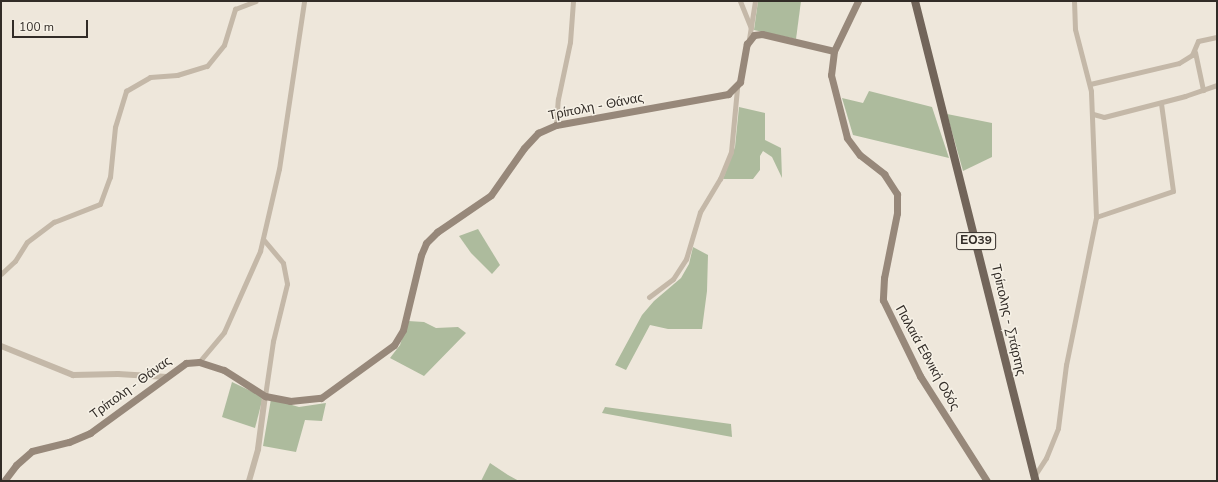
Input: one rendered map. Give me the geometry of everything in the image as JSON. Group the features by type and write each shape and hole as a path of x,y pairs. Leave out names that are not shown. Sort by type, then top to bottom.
{"main road":[{"name":"Παλαιά Εθνική Οδός","path":"858,1 834,51 832,75 847,138 860,155 884,174 897,194 897,213 883,285 885,308 920,376 987,481"},
{"name":"Τρίπολης - Σπάρτης","path":"915,1 1036,478"},
{"path":"737,88 749,39 762,34 834,51"},
{"name":"Τρίπολη - Θάνας","path":"4,481 16,465 32,451 69,442 90,433 186,363 199,362 224,370 265,396 290,401 317,400 389,350 403,330 421,254 426,243 437,232 491,195 529,141 538,133 556,126 717,96 737,88"}],"street":[{"path":"1,274 15,261 27,242 54,222 100,204 110,177 115,126 126,91 150,77 177,75 208,66 224,45 234,9 256,1"},
{"path":"199,362 215,346 236,310 263,239 279,169 304,1"},
{"path":"556,126 558,99 570,42 573,1"},
{"path":"740,1 751,28"},
{"path":"749,39 755,1"},
{"path":"1036,478 1058,428 1066,365 1096,217 1093,114 1090,84 1075,29 1074,1"},
{"path":"1090,84 1179,63 1190,58 1200,40 1217,37"},
{"path":"1194,51 1203,90"},
{"path":"1093,114 1104,117 1161,103 1217,85"},
{"path":"649,297 673,279 686,259 700,212 720,179 731,152 737,88"},
{"path":"1096,217 1173,191 1161,103"},
{"path":"249,481 258,449 273,341 287,284 283,263 263,239"},
{"path":"1,346 73,375 102,373 167,377"}],"green space":[{"path":"758,1 801,1 796,39 754,30"},
{"path":"869,91 932,107 949,158 853,135 842,98 863,103"},
{"path":"739,107 765,113 765,140 781,148 782,178 772,157 763,151 760,156 760,170 753,179 723,179 735,147"},
{"path":"947,114 992,123 992,157 963,171"},
{"path":"478,229 500,265 492,274 471,253 459,236"},
{"path":"693,247 708,255 707,291 702,329 668,329 650,325 626,370 615,365 642,315 654,301 681,278 689,264"},
{"path":"408,321 424,322 436,328 458,327 466,333 424,376 390,358 400,345"},
{"path":"232,382 263,397 255,428 222,417"},
{"path":"271,399 299,407 326,403 322,421 305,420 296,452 263,446"},
{"path":"605,407 731,424 732,437 602,413"},
{"path":"490,463 508,475 519,481 481,481"}]}
